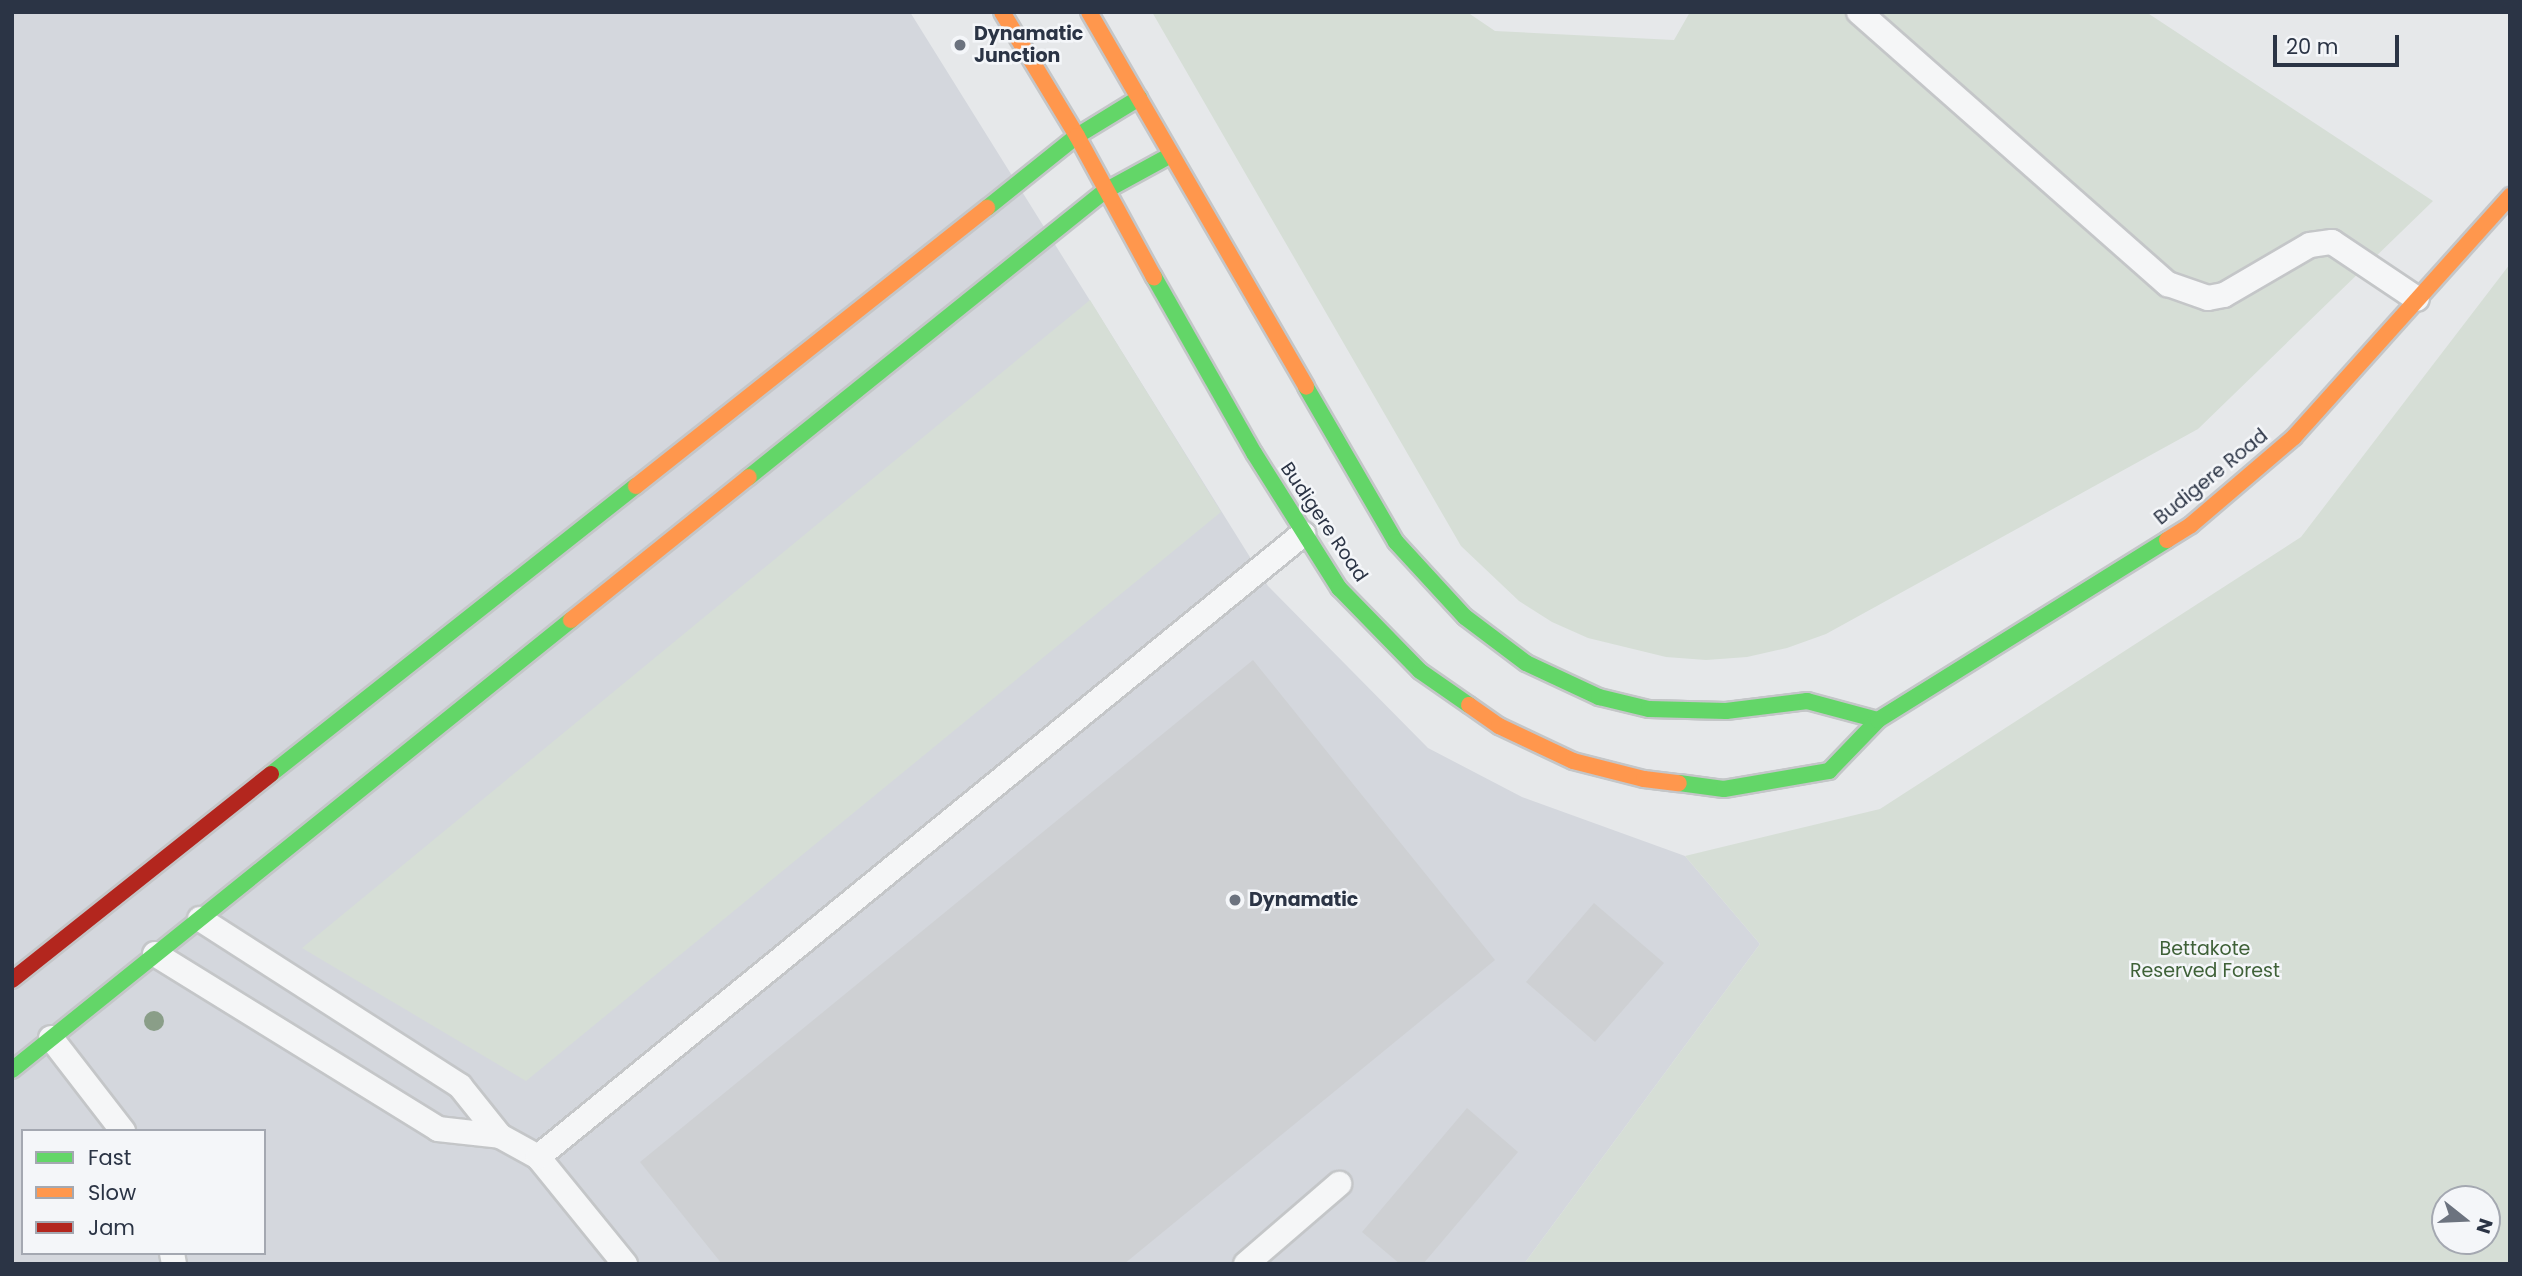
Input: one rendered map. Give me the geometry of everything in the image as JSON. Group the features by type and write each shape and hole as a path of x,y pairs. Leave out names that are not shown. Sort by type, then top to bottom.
{"main road":[{"name":"Budigere Road","path":"1002,12 1077,136 1105,191 1303,534 1339,588 1420,671 1499,726 1573,761 1644,779 1724,789 1829,771 1878,720 2191,525 2294,436 2510,196"},
{"path":"1089,12 1396,542 1465,617 1526,663 1599,697 1649,709 1726,711 1807,701 1878,720"},
{"path":"12,980 1077,136 1139,98"},
{"path":"12,1070 1105,191 1171,155"}],"lane":[{"path":"1859,12 2168,284 2208,298 2224,295 2310,245 2332,242 2417,299"},
{"path":"538,1157 1303,534"},
{"path":"200,919 460,1086 500,1136 538,1157 625,1264"},
{"path":"155,954 438,1129 500,1136"},
{"path":"51,1038 121,1129"},
{"path":"1246,1264 1339,1184"}],"shaded area":[{"path":"12,12 910,12 1268,586 1428,748 1522,797 1685,856 1760,944 1524,1264 12,1264"}],"green space":[{"path":"1152,12 1467,12 1495,31 1674,40 1690,12 2146,12 2433,201 2198,429 1826,634 1787,648 1747,657 1706,660 1666,657 1588,638 1552,622 1519,601 1461,546"},
{"name":"Bettakote Reserved Forest","path":"2510,264 2510,1264 1524,1264 1760,944 1685,856 1880,809 2301,537"},
{"path":"1090,300 1221,512 526,1081 302,948"}],"building":[{"path":"1253,660 1495,960 1124,1264 722,1264 640,1162"},
{"path":"1594,903 1664,963 1595,1042 1526,982"},
{"path":"1467,1108 1518,1152 1423,1264 1400,1264 1362,1232"}],"traffic: fast":[{"path":"987,208 1077,136 1139,98"},
{"path":"749,477 1105,191 1171,155"},
{"path":"1154,277 1254,453 1339,588 1420,671 1469,705"},
{"path":"1306,387 1396,542 1465,617 1526,663 1599,697 1649,709 1726,711 1807,701 1878,720"},
{"path":"271,774 636,486"},
{"path":"1679,783 1724,789 1829,771 1878,720 2167,540"},
{"path":"12,1070 571,620"}],"traffic: slow":[{"path":"1002,12 1077,136 1154,277"},
{"path":"1089,12 1306,387"},
{"path":"2167,540 2191,525 2294,437 2510,196"},
{"path":"636,486 987,208"},
{"path":"571,620 749,477"},
{"path":"1469,705 1499,726 1573,761 1644,779 1679,783"}],"traffic: jam":[{"path":"12,980 271,774"}],"place":[{"name":"Dynamatic Junction","path":"960,45"},
{"name":"Dynamatic","path":"1235,900"}]}
